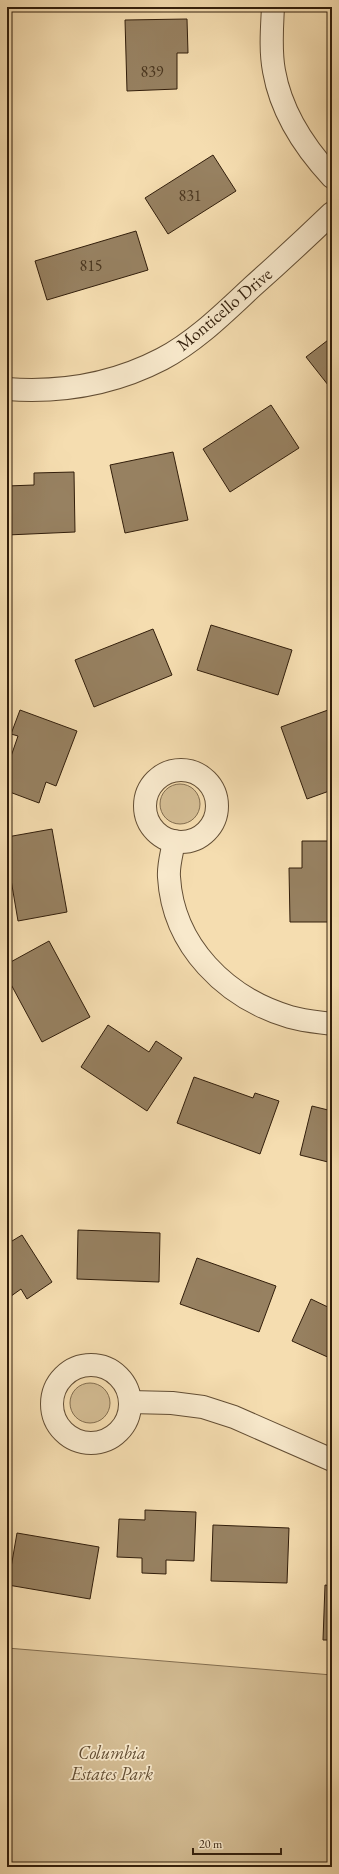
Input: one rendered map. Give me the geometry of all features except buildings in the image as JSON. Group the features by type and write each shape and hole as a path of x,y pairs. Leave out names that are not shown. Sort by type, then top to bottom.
{"street":[{"path":"273,7 271,49 274,72 280,95 290,118 301,136 318,161 332,177"},
{"name":"Monticello Drive","path":"7,389 52,390 83,386 112,380 163,358 187,343 214,322 332,213"},
{"path":"174,842 169,876 173,909 180,927 197,956 217,976 231,987 262,1006 291,1017 332,1024"},
{"path":"130,1402 172,1403 203,1407 234,1417 332,1460"}],"green space":[{"path":"180,784 188,786 194,790 198,796 200,804 198,812 194,818 188,822 180,824 172,822 166,818 162,812 160,804 162,796 166,790 172,786"},
{"path":"94,1383 101,1386 107,1392 110,1403 109,1411 101,1420 94,1423 86,1423 79,1420 71,1411 70,1399 73,1392 82,1384"},
{"name":"Columbia Estates Park","path":"7,1648 332,1675 332,1867 7,1867"}]}
